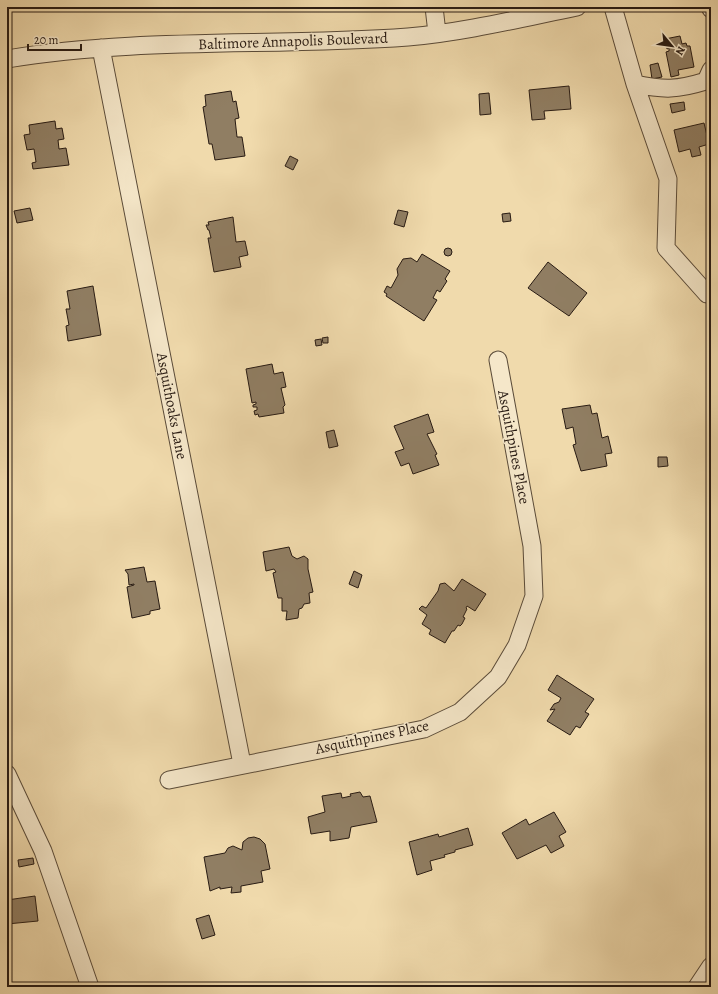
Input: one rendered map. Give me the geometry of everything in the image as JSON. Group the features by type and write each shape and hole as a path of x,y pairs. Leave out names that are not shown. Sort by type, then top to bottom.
{"street":[{"path":"434,7 437,33"},
{"name":"Baltimore Annapolis Boulevard","path":"7,59 51,52 101,48 314,42 409,37 578,7"},
{"path":"613,7 635,84 668,179 666,248 707,294 711,294"},
{"name":"Asquithoaks Lane","path":"101,48 242,764"},
{"path":"635,84 658,89 682,88 706,81 711,70"},
{"name":"Asquithpines Place","path":"169,780 242,764 424,729 460,712 498,677 517,645 534,596 532,546 498,360"},
{"path":"7,774 43,851 90,987"},
{"path":"697,987 711,966"}],"building":[{"path":"680,36 682,44 686,43 687,46 690,46 694,67 678,70 679,75 671,77 666,52 669,51 669,48 667,49 665,39"},
{"path":"658,63 662,77 652,79 650,65"},
{"path":"569,86 571,109 544,111 545,119 532,120 529,90"},
{"path":"231,91 233,102 236,101 239,118 235,119 237,137 242,137 245,156 215,160 212,144 209,144 203,107 206,106 205,95"},
{"path":"489,93 491,114 480,115 479,94"},
{"path":"684,102 685,110 672,113 670,104"},
{"path":"55,121 56,129 62,128 64,139 58,140 59,149 66,148 69,165 33,169 32,163 36,162 34,149 27,150 24,135 30,134 29,125"},
{"path":"704,123 709,144 699,147 701,155 692,157 690,149 679,152 674,130"},
{"path":"290,156 298,160 293,170 285,166"},
{"path":"30,208 33,220 17,223 14,211"},
{"path":"398,210 408,212 404,227 394,224"},
{"path":"510,213 511,221 503,222 502,214"},
{"path":"233,217 236,242 245,241 248,255 239,257 241,267 214,272 208,238 211,238 206,225 209,225 208,222"},
{"path":"448,248 451,249 451,255 448,256 445,255 444,252 445,249"},
{"path":"422,254 450,271 445,279 447,281 440,292 437,290 433,298 437,300 424,321 386,296 387,294 384,292 387,286 391,288 398,275 397,269 403,259 411,258 417,262"},
{"path":"548,262 587,293 569,316 528,288"},
{"path":"93,286 101,335 68,341 66,326 69,325 66,309 70,309 67,291"},
{"path":"328,337 328,343 323,343 322,338"},
{"path":"321,339 322,345 316,346 315,340"},
{"path":"272,364 274,374 283,372 286,387 281,388 285,405 283,407 284,413 259,417 258,414 255,415 254,411 257,410 257,407 253,407 256,402 252,403 246,369"},
{"path":"590,405 592,414 597,413 602,438 608,436 612,453 605,454 607,466 581,471 573,445 576,444 573,427 566,429 562,409"},
{"path":"428,414 434,432 427,434 437,454 435,455 439,465 413,474 409,463 401,466 395,452 404,449 394,426"},
{"path":"334,430 338,446 329,448 326,432"},
{"path":"658,457 667,457 668,466 658,467"},
{"path":"289,547 292,556 297,559 304,556 308,559 308,569 313,592 309,593 310,603 304,604 302,608 299,609 298,618 286,620 287,611 282,611 282,598 278,598 273,573 276,572 274,569 266,571 263,552"},
{"path":"144,567 147,582 155,581 160,609 150,611 150,614 132,618 127,587 134,584 129,585 128,574 125,570"},
{"path":"354,571 362,575 358,588 349,584"},
{"path":"462,579 486,594 475,611 467,606 463,617 465,618 462,624 460,626 458,625 454,631 452,631 445,643 429,634 431,630 422,624 427,615 419,609 422,606 426,608 438,591 440,584 445,583 454,591"},
{"path":"557,675 594,699 585,712 589,714 580,728 576,726 570,735 547,721 555,709 550,710 554,704 559,702 561,698 548,690"},
{"path":"360,792 363,797 370,796 377,822 351,827 349,838 330,841 330,831 311,834 308,817 325,812 322,796 341,793 342,798 351,796 350,794"},
{"path":"554,812 566,832 559,836 564,846 551,853 546,845 517,859 502,833 526,819 529,825"},
{"path":"468,828 473,845 455,850 455,852 444,855 445,857 430,861 432,870 417,875 409,842 438,834 439,837"},
{"path":"254,837 260,839 265,844 270,869 261,871 263,882 241,886 241,892 231,893 232,887 220,889 220,887 210,891 204,857 225,853 228,848 233,846 242,850 243,842 248,838"},
{"path":"33,858 34,864 19,867 18,860"},
{"path":"35,896 38,921 7,924 7,900"},
{"path":"209,915 215,935 202,939 196,919"}]}
